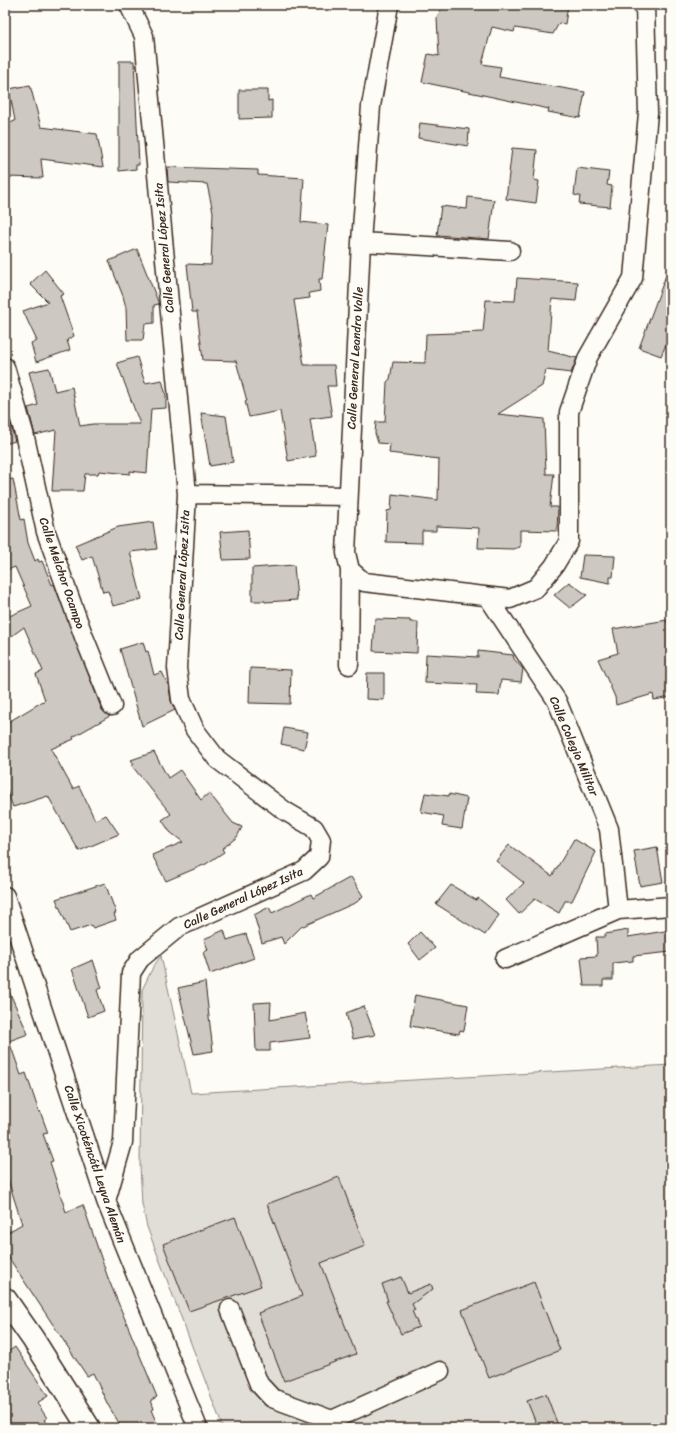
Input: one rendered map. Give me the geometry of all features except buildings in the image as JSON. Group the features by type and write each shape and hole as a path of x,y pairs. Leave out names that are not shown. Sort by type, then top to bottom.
{"street":[{"name":"Calle General López Isita","path":"106,1201 123,1142 131,973 140,959 179,927 304,872 319,857 321,840 314,828 285,811 217,759 195,730 181,699 177,668 187,494 144,36 129,5"},
{"name":"Calle General Leandro Valle","path":"349,665 350,570 346,554 361,242 370,106 389,5"},
{"path":"350,570 364,582 488,597 510,598 536,588 554,566 569,541 569,412 588,358 633,278 648,114 645,5"},
{"path":"361,242 510,251"},
{"name":"Calle Melchor Ocampo","path":"5,367 24,434 46,532 84,637 112,706"},
{"name":"Calle General López Isita","path":"187,494 348,496"},
{"name":"Calle Colegio Militar","path":"488,597 557,701 609,829 618,910"},
{"name":"Calle Xicoténcátl Leyva Alemán","path":"5,896 106,1201 198,1428"},
{"path":"505,959 618,910 671,906"},
{"path":"5,1299 33,1339 89,1428"},
{"path":"230,1309 259,1384 272,1398 334,1424 440,1371"}],"shaded area":[{"path":"161,956 191,1093 671,1065 671,1428 223,1428 147,1227 142,1204 140,1165 142,990 153,967"}]}
